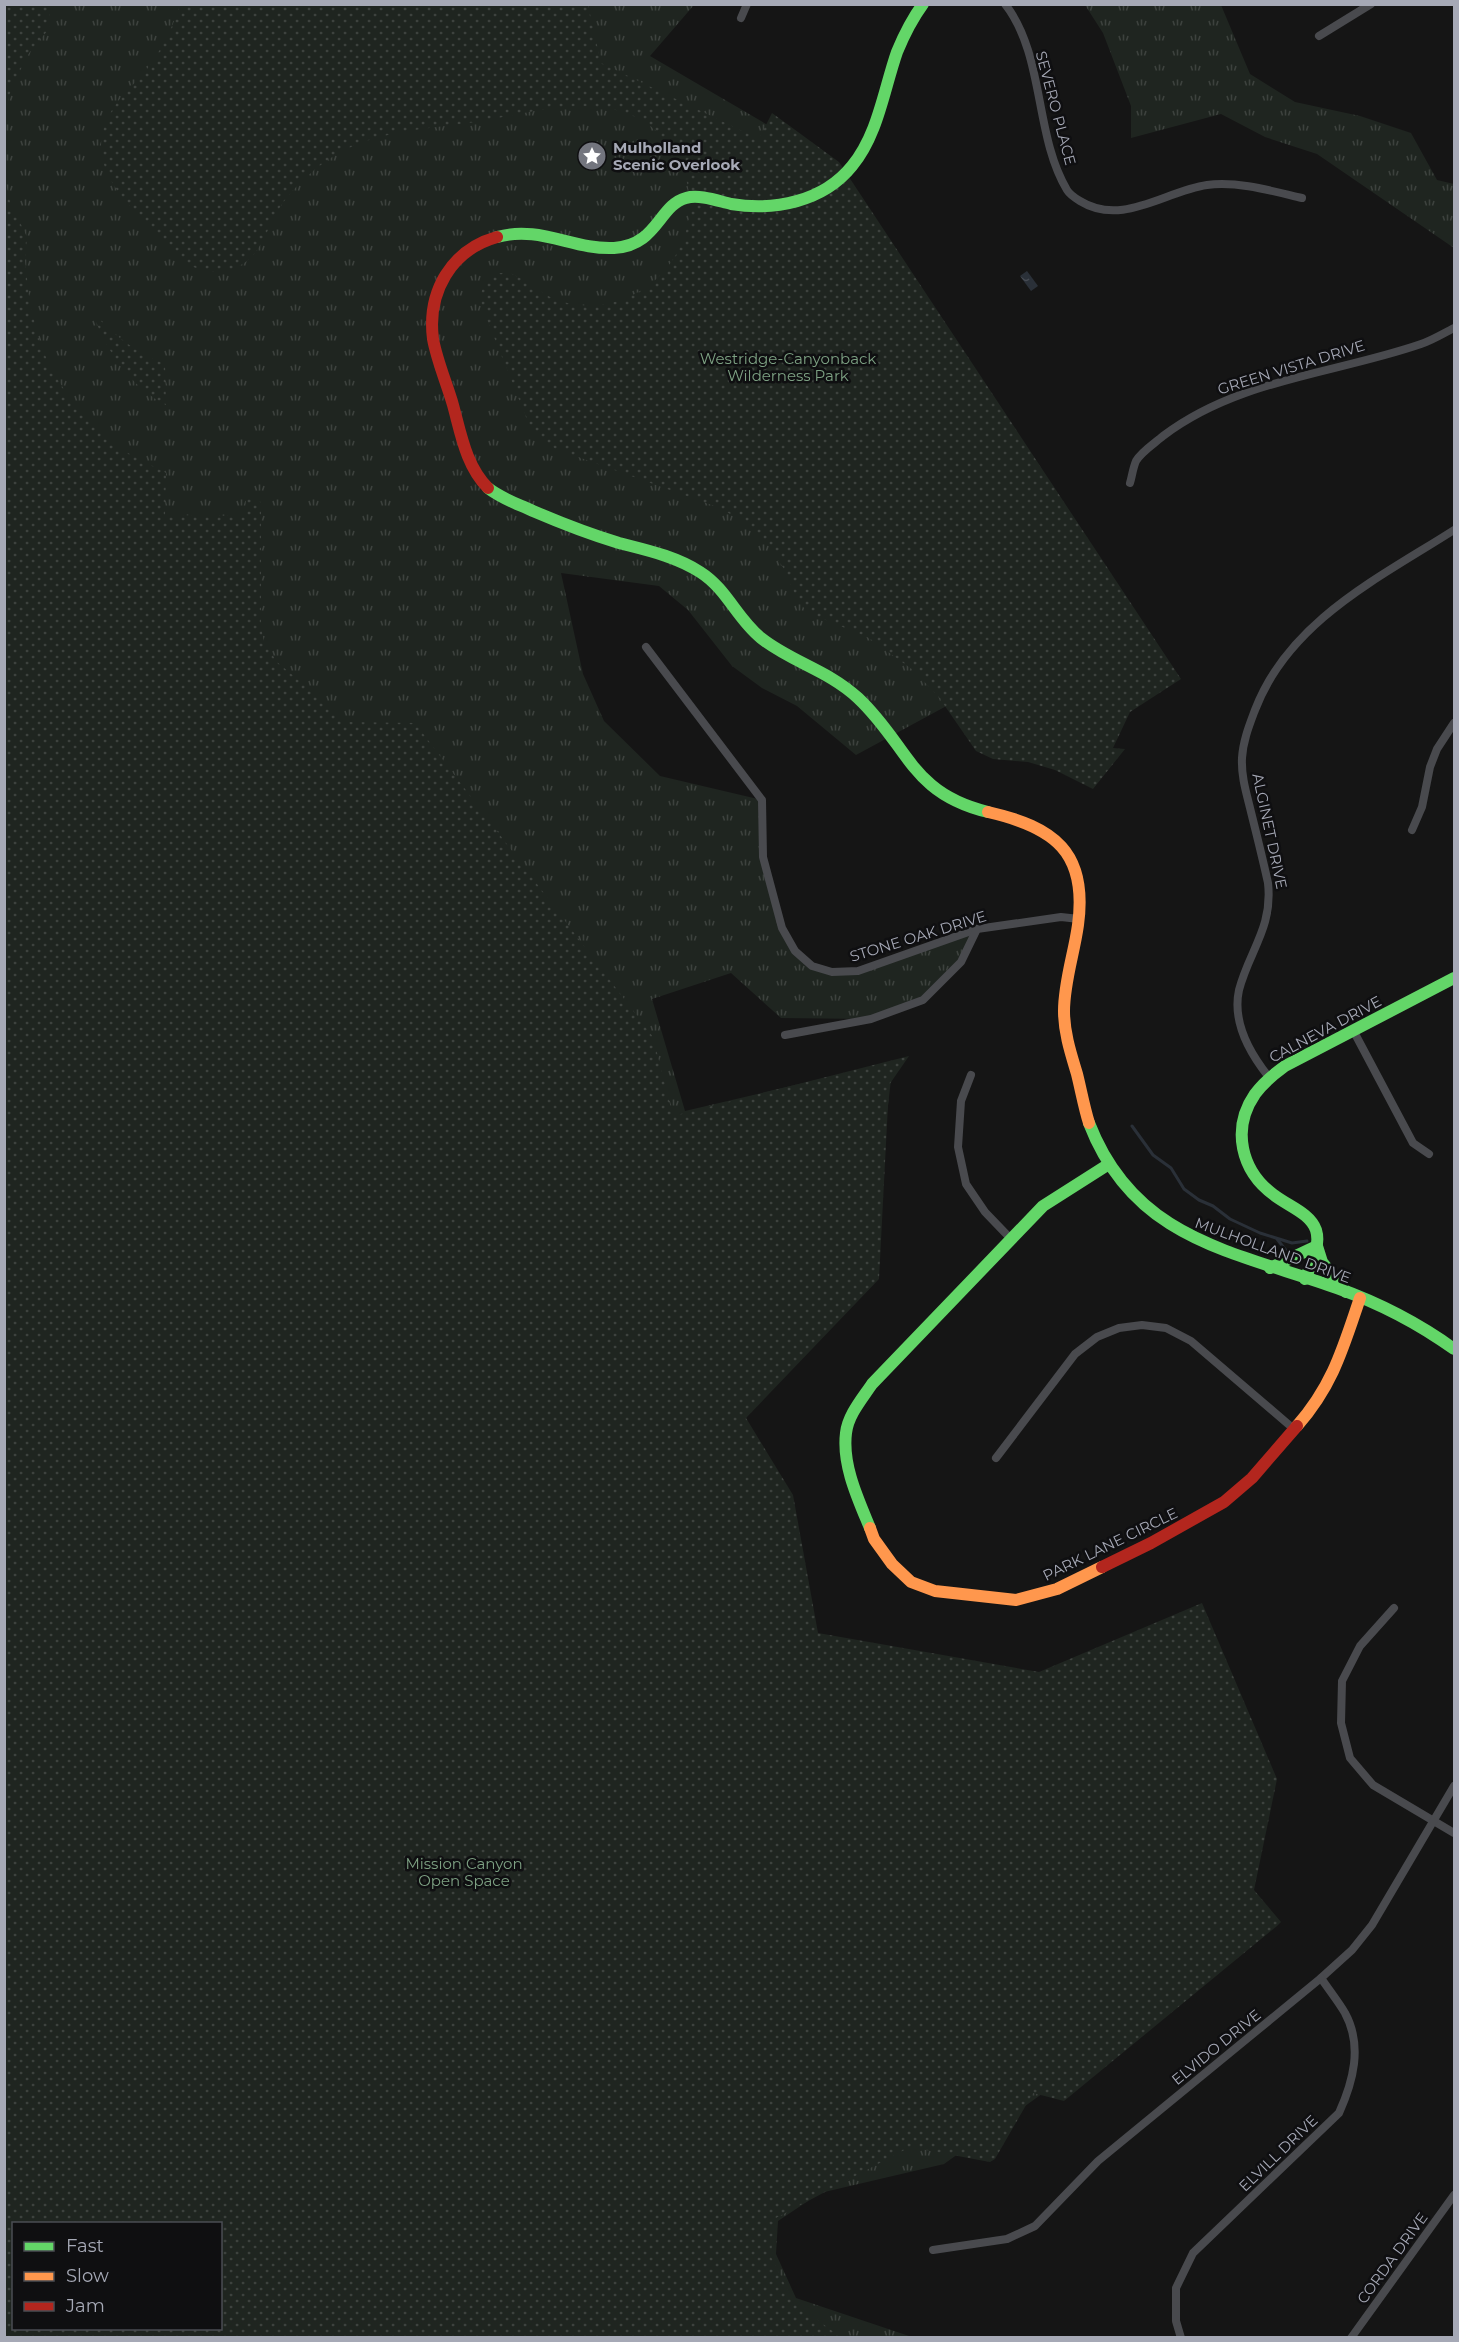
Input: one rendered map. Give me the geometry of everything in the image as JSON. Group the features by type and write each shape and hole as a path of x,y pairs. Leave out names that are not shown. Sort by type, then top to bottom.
{"main road":[{"name":"MULHOLLAND DRIVE","path":"923,4 910,24 875,123 852,167 841,177 803,200 772,207 749,207 695,198 680,199 652,231 628,247 609,249 530,233 501,234 473,245 452,261 438,286 433,310 433,337 468,458 478,476 490,489 508,501 582,532 675,559 694,569 725,594 754,632 770,646 825,673 862,701 879,719 920,777 942,795 966,807 1029,822 1047,831 1062,846 1073,866 1080,886 1079,919 1063,1013 1089,1125 1109,1164 1140,1202 1185,1235 1270,1268 1392,1309 1435,1333 1455,1349"},
{"name":"CALNEVA DRIVE","path":"1347,1293 1322,1262 1314,1225 1297,1210 1272,1194 1256,1179 1245,1157 1240,1136 1243,1111 1255,1090 1268,1076 1455,978"},
{"name":"PARK LANE CIRCLE","path":"1109,1164 1043,1206 872,1384 854,1411 846,1432 846,1456 855,1491 874,1539 892,1564 911,1582 935,1591 1016,1600 1057,1589 1151,1543 1224,1502 1252,1478 1314,1407 1334,1373 1359,1298"},
{"path":"1270,1268 1317,1246"},
{"path":"1305,1279 1317,1246"}],"street":[{"path":"741,18 747,4"},
{"name":"SEVERO PLACE","path":"1005,4 1025,45 1054,163 1070,195 1090,207 1124,211 1206,185 1228,184 1302,198"},
{"path":"1319,36 1371,4"},
{"name":"GREEN VISTA DRIVE","path":"1130,483 1137,460 1153,444 1178,424 1209,407 1233,396 1278,382 1422,344 1455,328"},
{"name":"ALGINET DRIVE","path":"1268,1076 1245,1041 1238,1019 1239,991 1268,918 1270,900 1269,883 1244,780 1242,759 1244,738 1261,694 1278,666 1305,633 1337,605 1455,530"},
{"name":"STONE OAK DRIVE","path":"646,647 762,800 763,857 782,928 795,951 812,966 832,972 858,971 977,929 1061,917 1079,919"},
{"path":"1412,830 1422,807 1430,766 1437,749 1455,723"},
{"path":"785,1035 871,1019 923,1000 961,962 977,929"},
{"path":"1353,1030 1413,1143 1429,1154"},
{"path":"971,1075 961,1101 958,1147 966,1184 985,1212 1010,1238"},
{"path":"996,1458 1075,1354 1097,1337 1119,1328 1142,1325 1166,1328 1191,1341 1295,1431"},
{"path":"1394,1608 1360,1646 1342,1681 1341,1723 1350,1758 1373,1785 1455,1833"},
{"name":"ELVIDO DRIVE","path":"933,2250 1007,2239 1035,2226 1098,2161 1321,1978 1352,1950 1372,1925 1455,1786"},
{"name":"ELVILL DRIVE","path":"1181,2337 1176,2321 1176,2288 1193,2253 1340,2113 1352,2085 1356,2049 1346,2015 1321,1978"},
{"name":"CORDA DRIVE","path":"1352,2337 1455,2195"}],"green space":[{"path":"5,4 50,5 49,29 24,62 10,93 5,113"},
{"path":"5,5 694,5 650,56 829,161 1129,607 856,755 797,706 762,688 732,666 688,610 659,586 561,573 583,674 604,721 660,776 762,800 763,857 782,928 812,966 858,971 977,929 968,951 923,1000 871,1019 781,1018 731,973 652,999 685,1111 893,1062 879,1184 742,1417 814,1634 1074,2071 944,2164 820,2193 778,2221 776,2254 796,2298 912,2337 5,2338"},
{"name":"Westridge-Canyonback Wilderness Park","path":"180,5 588,5 601,63 759,139 772,113 839,162 1181,679 1130,712 1113,748 1125,749 1093,789 1055,770 1028,762 993,759 976,751 938,696 913,670 869,638 814,615 804,608 770,547 742,521 720,508 556,449 544,442 530,427 482,307 481,294 489,278 500,273 507,273 560,301 582,305 604,304 625,299 661,275 674,258 684,238 690,207 688,189 680,162 670,146 651,126 629,114 605,108 580,106 554,108 382,136 353,146 334,156 299,184 280,206 255,253 240,266 212,272 184,262 122,197 106,169 102,154 102,138 106,122 116,104 155,57"},
{"path":"1085,5 1221,5 1250,74 1295,102 1360,116 1411,133 1437,180 1454,184 1454,248 1317,154 1265,137 1221,114 1131,138 1131,106 1103,33"},
{"name":"Mission Canyon Open Space","path":"5,178 10,202 27,237 25,261 30,305 40,343 51,369 71,400 102,432 126,452 166,473 165,515 245,516 246,498 261,502 261,627 264,642 277,662 348,722 415,723 653,1037 673,1116 909,1056 889,1085 879,1279 746,1418 793,1495 818,1633 1039,1672 1202,1603 1277,1779 1254,1890 1281,1922 1277,1926 1064,2101 1033,2093 995,2159 990,2162 910,2147 774,2219 771,2257 793,2301 840,2337 5,2337"},
{"path":"93,313 126,343 165,364 166,405 142,388 121,366 112,354"}],"water":[{"path":"1027,271 1038,286 1031,291 1020,276"}],"waterway":[{"path":"1132,1126 1153,1155 1171,1168 1184,1189 1199,1200 1213,1206 1230,1219 1260,1233 1292,1243 1307,1241"},
{"path":"1277,1239 1288,1253"}],"traffic: fast":[{"path":"497,237 528,234 599,248 628,246 649,233 669,208 686,198 703,197 747,206 781,205 812,196 827,188 840,178 861,154 874,126 897,52 908,27 923,4"},
{"path":"488,488 510,501 565,524 608,540 671,558 700,572 718,587 745,622 761,638 785,654 834,680 858,698 926,780 942,793 962,804 988,812"},
{"path":"1305,1279 1316,1249 1316,1230 1309,1219 1263,1185 1247,1162 1242,1135 1243,1121 1248,1107 1262,1086 1285,1066 1454,978"},
{"path":"1089,1123 1108,1162 1132,1193 1160,1217 1191,1236 1225,1250 1368,1300 1398,1314 1454,1349"},
{"path":"870,1528 852,1482 845,1445 847,1426 860,1401 872,1384 1043,1206 1109,1164"},
{"path":"1270,1268 1317,1246 1322,1262 1346,1292"}],"traffic: slow":[{"path":"988,812 1011,818 1048,835 1062,847 1071,861 1077,879 1080,900 1078,925 1064,1000 1064,1019 1089,1123"},
{"path":"1297,1426 1320,1396 1336,1365 1360,1298"},
{"path":"870,1528 874,1539 892,1564 911,1582 935,1591 1016,1600 1057,1589 1102,1567"}],"traffic: jam":[{"path":"488,488 474,470 465,449 435,347 432,322 438,290 455,263 481,243 497,237"},
{"path":"1102,1567 1151,1543 1224,1502 1252,1478 1297,1426"}],"place":[{"name":"Mulholland Scenic Overlook","path":"592,156"}]}
